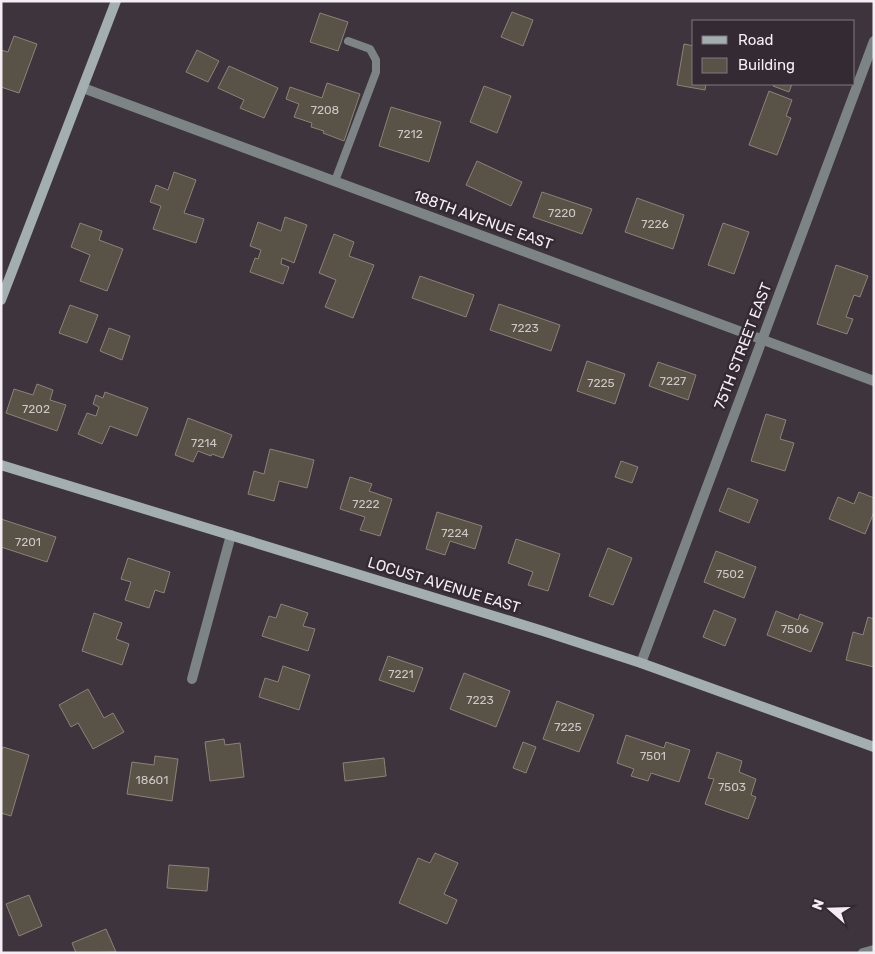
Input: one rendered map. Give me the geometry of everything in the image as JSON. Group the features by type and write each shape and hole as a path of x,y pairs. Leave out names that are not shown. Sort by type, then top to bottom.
{"street":[{"path":"1,300 116,1"},
{"name":"75TH STREET EAST","path":"641,663 874,41"},
{"name":"188TH AVENUE EAST","path":"83,88 874,381"},
{"name":"LOCUST AVENUE EAST","path":"1,465 543,631 641,663 874,747"},
{"path":"192,679 231,535"},
{"path":"863,953 874,950"}],"lane":[{"path":"335,181 376,72 376,60 370,49 348,41"}],"building":[{"path":"512,12 533,20 523,46 501,37"},
{"path":"320,13 348,22 338,51 310,42"},
{"path":"14,36 37,44 19,93 1,87 1,50 8,52"},
{"path":"684,44 692,46 692,85 706,85 705,90 677,85"},
{"path":"197,50 219,61 208,82 186,72"},
{"path":"229,66 278,88 264,118 240,108 244,100 218,88"},
{"path":"327,83 360,94 344,141 311,127 312,123 294,117 299,104 286,99 290,87 322,98"},
{"path":"774,85 792,85 789,92"},
{"path":"484,86 511,96 497,133 470,122"},
{"path":"769,91 792,100 786,116 791,118 777,155 749,145"},
{"path":"391,107 441,122 429,162 379,146"},
{"path":"477,161 522,182 511,206 466,185"},
{"path":"174,172 196,180 184,213 204,219 196,243 153,229 161,206 150,202 156,185 168,190"},
{"path":"542,192 592,209 582,234 533,217"},
{"path":"637,198 684,215 673,249 625,232"},
{"path":"285,217 307,225 294,263 282,258 281,264 289,267 283,284 250,272 255,258 258,259 261,250 250,246 258,222 281,231"},
{"path":"80,223 102,231 99,240 123,249 107,291 80,281 90,255 71,247"},
{"path":"723,223 749,232 734,274 708,265"},
{"path":"334,234 354,242 349,256 374,265 353,318 325,307 336,280 319,273"},
{"path":"836,265 868,276 860,297 854,295 846,317 853,319 847,334 817,324"},
{"path":"420,276 474,295 466,317 412,298"},
{"path":"499,304 560,325 551,351 490,330"},
{"path":"70,305 98,315 87,343 59,333"},
{"path":"109,328 130,336 122,360 100,351"},
{"path":"587,361 625,374 615,404 577,391"},
{"path":"658,362 696,375 688,400 649,386"},
{"path":"37,384 53,390 50,400 66,405 57,431 6,413 14,389 33,395"},
{"path":"105,392 148,408 137,436 110,426 102,444 78,434 87,413 96,416 99,407 93,404 96,395 103,398"},
{"path":"766,414 786,420 780,439 794,443 785,471 751,461"},
{"path":"188,418 232,435 223,458 198,451 193,462 175,455"},
{"path":"270,449 314,460 307,488 279,481 274,501 248,494 254,471 264,474"},
{"path":"621,461 638,467 632,483 615,477"},
{"path":"350,477 372,484 369,491 392,499 380,536 360,530 365,517 340,509"},
{"path":"728,488 758,500 749,523 719,511"},
{"path":"859,492 874,498 874,512 865,534 829,519 838,497 854,504"},
{"path":"437,512 482,526 475,549 450,541 445,555 426,549"},
{"path":"1,519 56,537 47,562 1,547"},
{"path":"516,539 560,554 548,591 528,585 533,572 508,563"},
{"path":"608,548 632,558 613,605 589,596"},
{"path":"716,551 756,567 744,598 704,582"},
{"path":"128,558 170,572 164,593 155,590 149,608 125,600 131,582 121,579"},
{"path":"281,604 308,613 303,626 315,629 308,651 262,636 269,616 276,618"},
{"path":"714,610 736,619 725,646 703,637"},
{"path":"776,611 798,620 800,614 823,623 811,652 767,635"},
{"path":"94,613 122,623 116,639 129,644 122,665 82,651"},
{"path":"868,617 874,619 874,667 846,660 853,632 863,635"},
{"path":"388,656 423,668 414,692 379,680"},
{"path":"283,666 310,675 299,710 259,697 265,678 278,682"},
{"path":"464,673 510,691 496,727 450,709"},
{"path":"88,689 104,718 113,713 124,732 93,749 78,723 71,727 59,705"},
{"path":"557,701 594,715 579,752 543,739"},
{"path":"626,735 664,748 666,742 690,750 679,782 651,773 648,781 631,776 634,769 617,763"},
{"path":"224,739 225,745 240,743 244,777 210,781 205,742"},
{"path":"523,742 536,747 526,773 513,768"},
{"path":"3,747 29,755 11,816 1,813 1,751"},
{"path":"717,752 742,761 739,772 756,779 751,795 756,797 748,819 705,804 714,779 708,778"},
{"path":"155,756 178,759 172,801 127,794 132,762 154,765"},
{"path":"384,758 386,776 345,781 343,763"},
{"path":"435,853 458,863 444,894 457,900 447,924 399,903 418,858 430,863"},
{"path":"169,865 209,868 207,891 167,888"},
{"path":"29,895 42,926 19,936 6,904"},
{"path":"106,929 116,952 76,953 72,943"}]}
